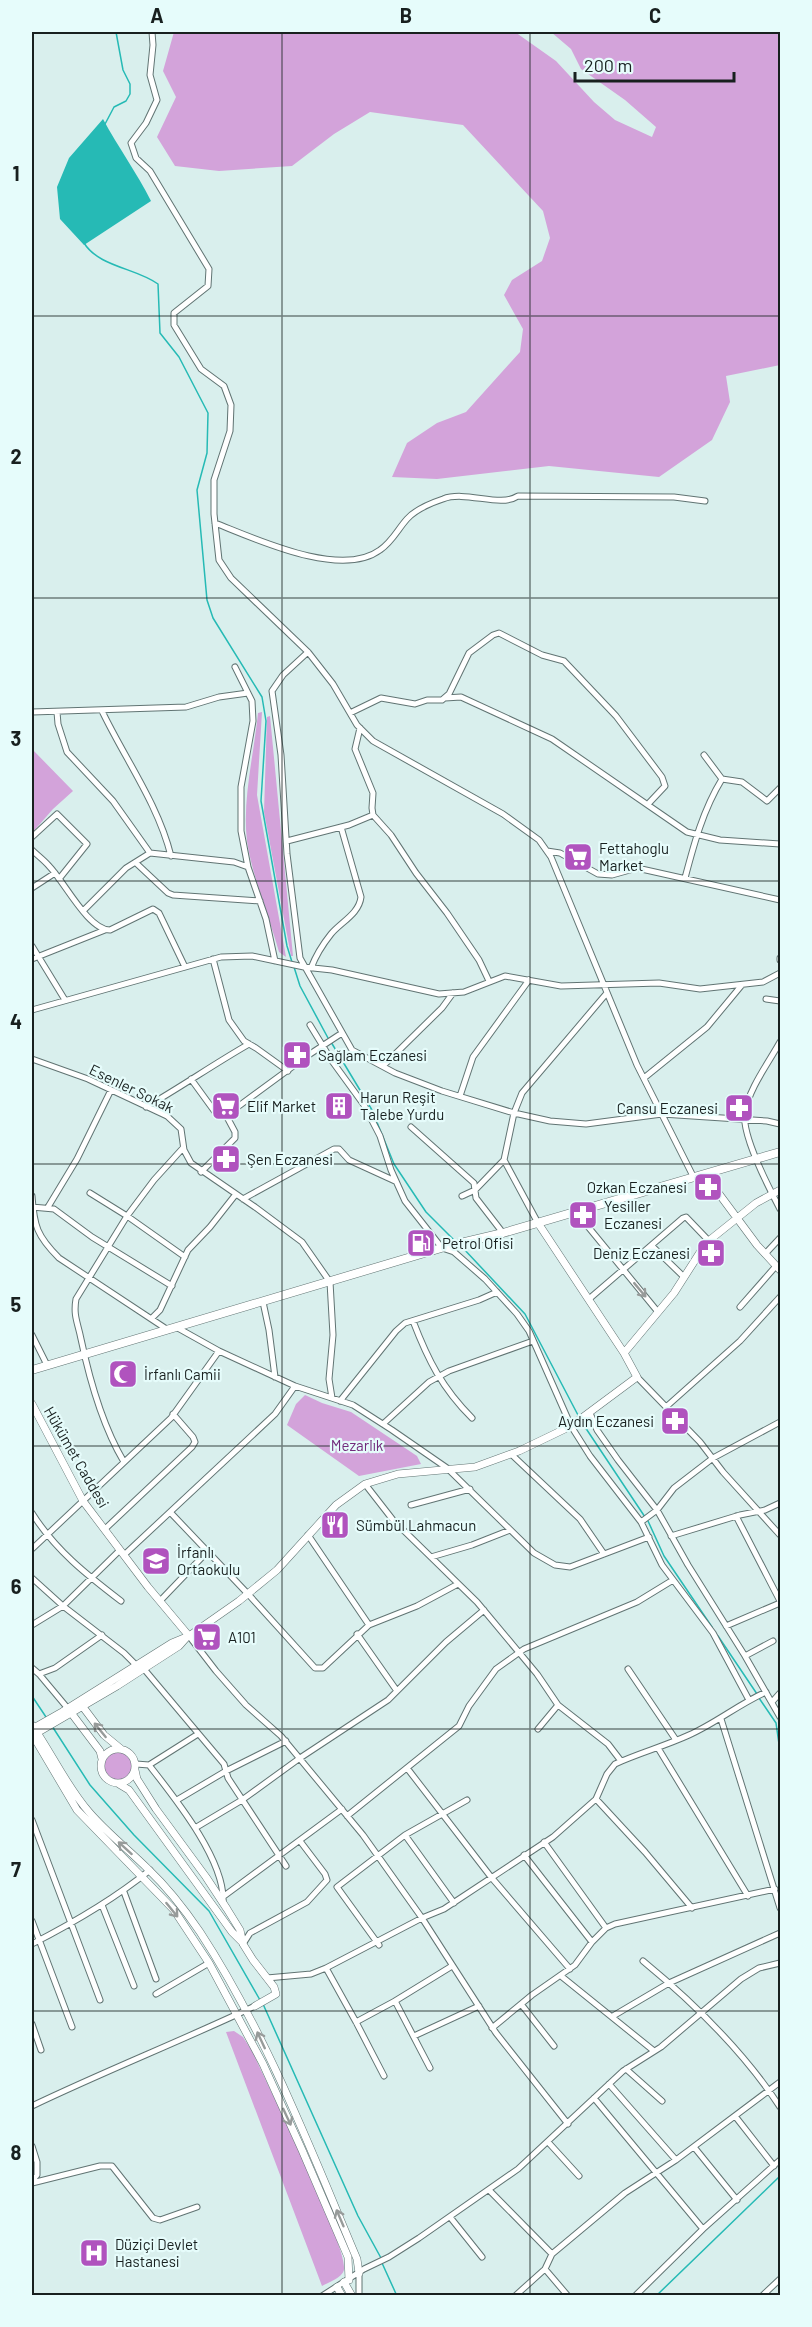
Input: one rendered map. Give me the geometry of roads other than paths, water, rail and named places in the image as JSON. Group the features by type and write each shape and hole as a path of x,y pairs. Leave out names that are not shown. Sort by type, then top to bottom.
{"main road":[{"path":"32,1370 445,1247 503,1233 780,1152"}],"street":[{"path":"152,32 150,75 157,100 146,123 131,144 136,158 150,171 209,269 208,286 174,313 174,325 201,369 224,386 231,405 230,432 214,480 219,561 231,578 308,652 333,684 360,728 373,741 503,814 539,840 547,851 644,1078 694,1178"},
{"path":"215,524 286,550 342,562 362,560 381,550 408,518 443,498 459,495 478,499 513,500 518,496 674,497 705,501"},
{"path":"445,698 469,653 499,633 542,655 564,661 616,716 662,777 664,786 649,804"},
{"path":"308,652 283,675 272,691 281,755 287,841 300,958 352,1050 382,1066 460,1096 514,1113 550,1120 586,1124 662,1114 744,1119 780,1124"},
{"path":"235,667 252,701 253,721 241,787 241,831 248,867 260,901 275,961"},
{"path":"32,712 186,707 219,697 248,693"},
{"path":"350,713 381,698 415,704 427,700 460,697 552,739 687,832 720,840 780,844"},
{"path":"57,711 58,724 67,752 113,801 150,853"},
{"path":"102,711 147,796 166,836 171,856"},
{"path":"360,728 355,749 373,793 373,815 392,835 416,873 447,913 479,960 489,981"},
{"path":"704,755 722,779 742,782 767,801 780,788"},
{"path":"685,878 696,834 722,779"},
{"path":"32,837 57,814 87,844 59,879"},
{"path":"287,841 341,827 373,815"},
{"path":"311,968 332,934 360,904 361,897 341,827"},
{"path":"32,850 55,873 96,924 105,930"},
{"path":"547,851 560,853 598,874 612,875 637,868 780,900"},
{"path":"84,910 126,868 150,853 234,862 248,867"},
{"path":"136,863 173,895 260,901"},
{"path":"32,888 55,873"},
{"path":"35,957 110,930 153,909 159,913 185,967"},
{"path":"32,946 35,957 65,1000"},
{"path":"32,1010 213,959 252,956 304,967 332,970 439,994 464,992 505,976 561,986 659,983 700,989 763,982 780,973"},
{"path":"213,959 230,1020 244,1041 288,1071"},
{"path":"460,1096 473,1057 529,980"},
{"path":"644,1078 707,1027 741,986"},
{"path":"382,1066 442,1008 453,993"},
{"path":"462,1196 475,1190 504,1160 514,1113 522,1093 606,993"},
{"path":"766,999 780,1001"},
{"path":"310,1025 364,1105 380,1136 405,1201 445,1247 454,1252 497,1292 517,1314 533,1341 572,1425 590,1456 642,1521 662,1565 713,1633 751,1699"},
{"path":"227,1117 307,1056 342,1033"},
{"path":"780,1042 751,1095 744,1119 757,1158 780,1209"},
{"path":"146,1107 249,1044"},
{"name":"Esenler Sokak","path":"32,1059 88,1079 167,1116 181,1129 183,1147 191,1163 302,1242 330,1282"},
{"path":"191,1079 215,1112 227,1117 235,1132 235,1138 201,1172"},
{"path":"48,1207 77,1159 111,1090"},
{"path":"411,1127 474,1182 476,1198 503,1233"},
{"path":"124,1462 108,1431 85,1354 74,1313 76,1299 127,1216 183,1147"},
{"path":"243,1199 334,1149 339,1149 349,1160 396,1182"},
{"path":"504,1160 538,1223 624,1353 637,1377 713,1458 780,1535"},
{"path":"705,1175 778,1268 740,1307"},
{"path":"624,1353 658,1312 709,1241 737,1218 780,1190"},
{"path":"90,1193 185,1257"},
{"path":"152,1318 159,1310 195,1241 210,1227 236,1194"},
{"path":"32,1196 34,1225 49,1248 59,1258 172,1329 295,1386 353,1405 447,1468 534,1553 555,1565 570,1567 649,1537"},
{"path":"32,1206 54,1209 92,1238 172,1286"},
{"path":"576,1212 658,1312"},
{"path":"589,1299 686,1217 709,1241"},
{"path":"765,1254 780,1238"},
{"path":"652,1246 684,1277"},
{"path":"330,1282 333,1324 329,1379 332,1398"},
{"path":"340,1401 405,1323 479,1300 497,1292"},
{"path":"666,1407 740,1341 780,1297"},
{"path":"263,1302 270,1330 275,1377"},
{"path":"413,1321 438,1377 452,1399 472,1418"},
{"path":"32,1335 47,1365"},
{"path":"383,1424 429,1382 438,1377 488,1356 533,1341"},
{"path":"32,1549 173,1414 219,1351"},
{"path":"67,1713 83,1707 179,1646 189,1636 248,1594 277,1570 336,1505 365,1484 398,1474 475,1467 511,1454 572,1425 637,1377"},
{"path":"32,1625 63,1606 90,1578 170,1512 275,1414 295,1386"},
{"name":"Hükümet Caddesi","path":"32,1404 83,1501 189,1636"},
{"path":"105,1529 195,1442 173,1414"},
{"path":"588,1414 656,1512 780,1717"},
{"path":"642,1521 656,1512 674,1488 713,1458 780,1422"},
{"path":"511,1454 580,1519 604,1554"},
{"path":"365,1484 393,1520 484,1610 519,1652 558,1705 608,1744 621,1761"},
{"path":"411,1505 470,1489"},
{"path":"671,1536 780,1504"},
{"path":"170,1512 315,1668 323,1668 369,1625 417,1606 458,1584"},
{"path":"32,1513 46,1536 90,1578 121,1601"},
{"path":"726,1626 780,1602 736,1516"},
{"path":"431,1557 472,1545 510,1530"},
{"path":"308,1535 369,1625"},
{"path":"160,1601 207,1552"},
{"path":"32,1578 136,1665"},
{"path":"347,1816 459,1726 469,1706 496,1669 519,1652 637,1602 673,1580"},
{"path":"195,1828 242,1800 300,1758 388,1700 446,1642 484,1610"},
{"path":"357,1634 397,1690"},
{"path":"39,1674 55,1668 102,1635"},
{"path":"33,1731 67,1713 172,1643 189,1636"},
{"path":"189,1636 246,1705 286,1741 379,1856 422,1918 492,2028 568,2124"},
{"path":"745,1656 773,1641"},
{"path":"32,1668 100,1751 104,1776 129,1791 243,1944 274,1987 276,1994 238,2014 32,2106"},
{"path":"144,1669 224,1764 228,1778 286,1866"},
{"path":"628,1669 676,1740"},
{"path":"267,1978 311,1974 377,1943 422,1918 444,1910 544,1842 596,1799 607,1774 615,1764 658,1748 721,1719 751,1699 765,1693"},
{"path":"772,1702 780,1693"},
{"path":"538,1729 558,1705"},
{"path":"83,1707 104,1736 131,1754 136,1767 137,1779 156,1809 224,1900 240,1930 243,1944"},
{"path":"721,1719 780,1908"},
{"path":"33,1731 79,1800 113,1837 150,1870 199,1931 246,2010 304,2132 357,2259 360,2295"},
{"path":"33,1731 77,1810 174,1910 209,1963 238,2014 302,2150 348,2257 346,2281 352,2295"},
{"path":"136,1767 148,1765 198,1734"},
{"path":"177,1800 226,1771 286,1741"},
{"path":"658,1748 748,1896"},
{"path":"102,1760 110,1751 121,1749"},
{"path":"148,1765 177,1800 195,1828 209,1853 224,1890 224,1900"},
{"path":"119,1784 129,1780 136,1767"},
{"path":"407,1768 491,1877 570,1969"},
{"path":"596,1799 692,1908"},
{"path":"377,1943 337,1887 405,1835 467,1800"},
{"path":"224,1900 342,1809"},
{"path":"32,1820 33,1829 100,2000"},
{"path":"405,1835 454,1903"},
{"path":"243,1944 250,1933 307,1902 327,1880 300,1841"},
{"path":"544,1842 606,1928"},
{"path":"524,1855 592,1942"},
{"path":"32,1944 71,1924 123,1892 150,1870"},
{"path":"492,2028 575,1965 606,1928 615,1924 775,1889"},
{"path":"123,1892 156,1979"},
{"path":"102,1905 134,1986"},
{"path":"32,1922 72,2027"},
{"path":"613,2016 669,1983 780,1933"},
{"path":"642,1961 700,2013 753,2070 780,2107"},
{"path":"156,1994 209,1963"},
{"path":"322,2295 373,2264 389,2257 518,2169 609,2084 654,2051 741,1979 759,1968 780,1963"},
{"path":"356,2022 452,1966"},
{"path":"326,1968 384,2076"},
{"path":"561,1976 654,2051"},
{"path":"395,2001 430,2068"},
{"path":"521,2004 554,2046"},
{"path":"414,2036 478,2006"},
{"path":"32,2024 41,2050"},
{"path":"627,2069 662,2101"},
{"path":"516,2295 545,2269 552,2254 625,2193 657,2174 780,2082"},
{"path":"609,2084 676,2160"},
{"path":"594,2098 703,2229"},
{"path":"735,2116 774,2166"},
{"path":"548,2142 579,2176"},
{"path":"32,2146 37,2162 37,2175 32,2182"},
{"path":"694,2147 737,2200"},
{"path":"635,2295 703,2229 780,2160"},
{"path":"32,2182 100,2166 112,2166 153,2218 160,2220 197,2207"},
{"path":"489,2190 552,2254"},
{"path":"450,2217 482,2257"},
{"path":"545,2269 568,2295"},
{"path":"762,2295 780,2279"},
{"path":"337,2287 342,2295"}],"water":[{"path":"103,119 151,201 84,245 60,219 57,187 69,158"}],"waterway":[{"path":"104,126 114,107 126,101 130,94 130,84 123,70 116,32"},
{"path":"84,243 91,251 108,262 158,284 160,333 179,357 208,413 207,453 197,490 207,600 213,618 262,697 266,721 261,801 287,946 292,962"},
{"path":"294,967 300,986 328,1038"},
{"path":"331,1042 372,1110 394,1164 426,1212 456,1242"},
{"path":"462,1247 525,1314 579,1417"},
{"path":"581,1421 645,1517"},
{"path":"648,1521 664,1556 712,1627"},
{"path":"718,1636 757,1694"},
{"path":"32,1696 46,1717"},
{"path":"759,1698 776,1723 780,1751"},
{"path":"52,1726 90,1785 134,1835 209,1911 260,2000"},
{"path":"263,2004 358,2216 381,2258"},
{"path":"656,2296 780,2176"},
{"path":"382,2263 397,2296"}],"place":[{"name":"Fettahoglu Market","path":"578,857"},
{"name":"Sağlam Eczanesi","path":"297,1055"},
{"name":"Elif Market","path":"226,1106"},
{"name":"Harun Reşit Talebe Yurdu","path":"339,1106"},
{"name":"Cansu Eczanesi","path":"739,1108"},
{"name":"Şen Eczanesi","path":"226,1159"},
{"name":"Ozkan Eczanesi","path":"708,1187"},
{"name":"Yesiller Eczanesi","path":"583,1215"},
{"name":"Petrol Ofisi","path":"421,1243"},
{"name":"Deniz Eczanesi","path":"711,1253"},
{"name":"İrfanlı Camii","path":"123,1374"},
{"name":"Aydın Eczanesi","path":"675,1421"},
{"name":"Sümbül Lahmacun","path":"335,1525"},
{"name":"İrfanlı Ortaokulu","path":"156,1561"},
{"name":"A101","path":"207,1637"},
{"name":"Düziçi Devlet Hastanesi","path":"94,2253"}],"park label":[{"name":"Mezarlık","path":"357,1445"}]}
